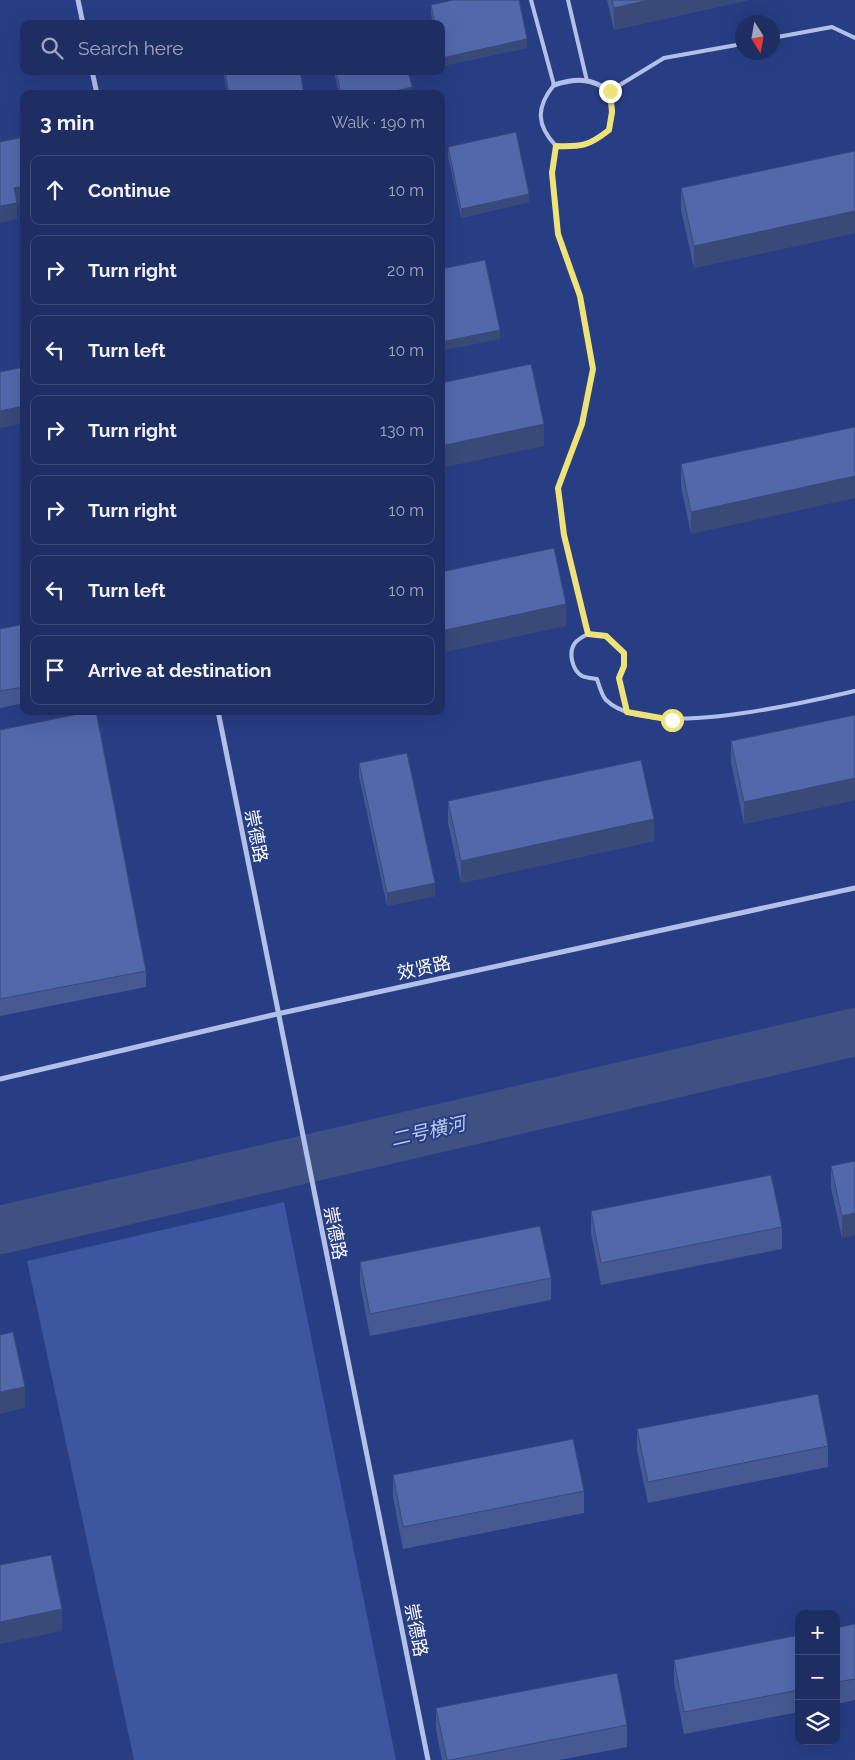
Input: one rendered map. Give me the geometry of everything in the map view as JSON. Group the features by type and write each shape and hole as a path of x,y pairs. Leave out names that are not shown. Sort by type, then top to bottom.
{"street":[{"path":"78,0 82,20"},
{"path":"93,75 96,90"},
{"path":"554,86 570,80 587,81 596,82 610,91"},
{"name":"崇德路","path":"219,715 277,1014 428,1760"},
{"name":"效贤路","path":"0,1079 277,1014 855,888"}],"lane":[{"path":"531,0 554,86 542,100 541,120 548,138 556,146 573,147 594,143 609,130 612,112 610,91 664,58 735,45"},
{"path":"568,0 587,81"},
{"path":"780,37 832,27 855,38"},
{"path":"556,146 552,173 558,234 580,296 593,369 582,424 558,488 564,535 588,634"},
{"path":"627,712 619,678 624,666 624,653 606,636 588,634 574,644 572,653 573,664 583,677 597,679 605,700 627,712 672,720 782,708 855,692"}],"shaded area":[{"path":"284,1202 396,1760 134,1760 27,1261"}],"building":[{"path":"453,0 519,0 527,39 445,57 445,20 434,20 431,5"},
{"path":"612,0 649,0 614,8"},
{"path":"226,75 301,75 303,90 228,90"},
{"path":"337,75 409,75 412,87 399,90 340,90"},
{"path":"516,132 529,194 461,209 448,147"},
{"path":"20,138 20,187 14,188 17,203 0,206 0,142"},
{"path":"855,151 855,211 694,246 681,188"},
{"path":"485,260 500,330 445,341 445,268"},
{"path":"531,364 544,424 445,445 445,382"},
{"path":"20,368 20,407 0,411 0,372"},
{"path":"855,427 855,476 691,512 681,464"},
{"path":"554,548 566,604 445,630 445,571"},
{"path":"20,625 20,688 0,691 0,629"},
{"path":"73,715 97,715 146,971 0,999 0,730"},
{"path":"855,715 855,778 744,802 731,741"},
{"path":"407,753 435,883 387,893 359,763"},
{"path":"641,760 654,819 461,861 448,801"},
{"path":"855,1161 855,1213 842,1216 831,1166"},
{"path":"771,1175 782,1227 601,1263 591,1211"},
{"path":"540,1226 551,1278 370,1314 360,1262"},
{"path":"13,1332 25,1387 0,1392 0,1335"},
{"path":"818,1394 828,1446 648,1482 637,1429"},
{"path":"573,1439 584,1491 403,1527 393,1475"},
{"path":"51,1555 62,1609 0,1622 0,1565"},
{"path":"855,1624 855,1679 840,1681 840,1655 840,1627"},
{"path":"795,1636 795,1691 684,1712 674,1660"},
{"path":"617,1673 627,1725 447,1760 436,1708"}],"waterway":[{"name":"二号横河","path":"0,1230 855,1032"}],"route":[{"path":"610,91 612,112 609,130 594,143 573,147 556,146 552,173 558,234 580,296 593,369 582,424 558,488 564,535 588,634 606,636 624,653 624,666 619,678 627,712 672,720"}]}
